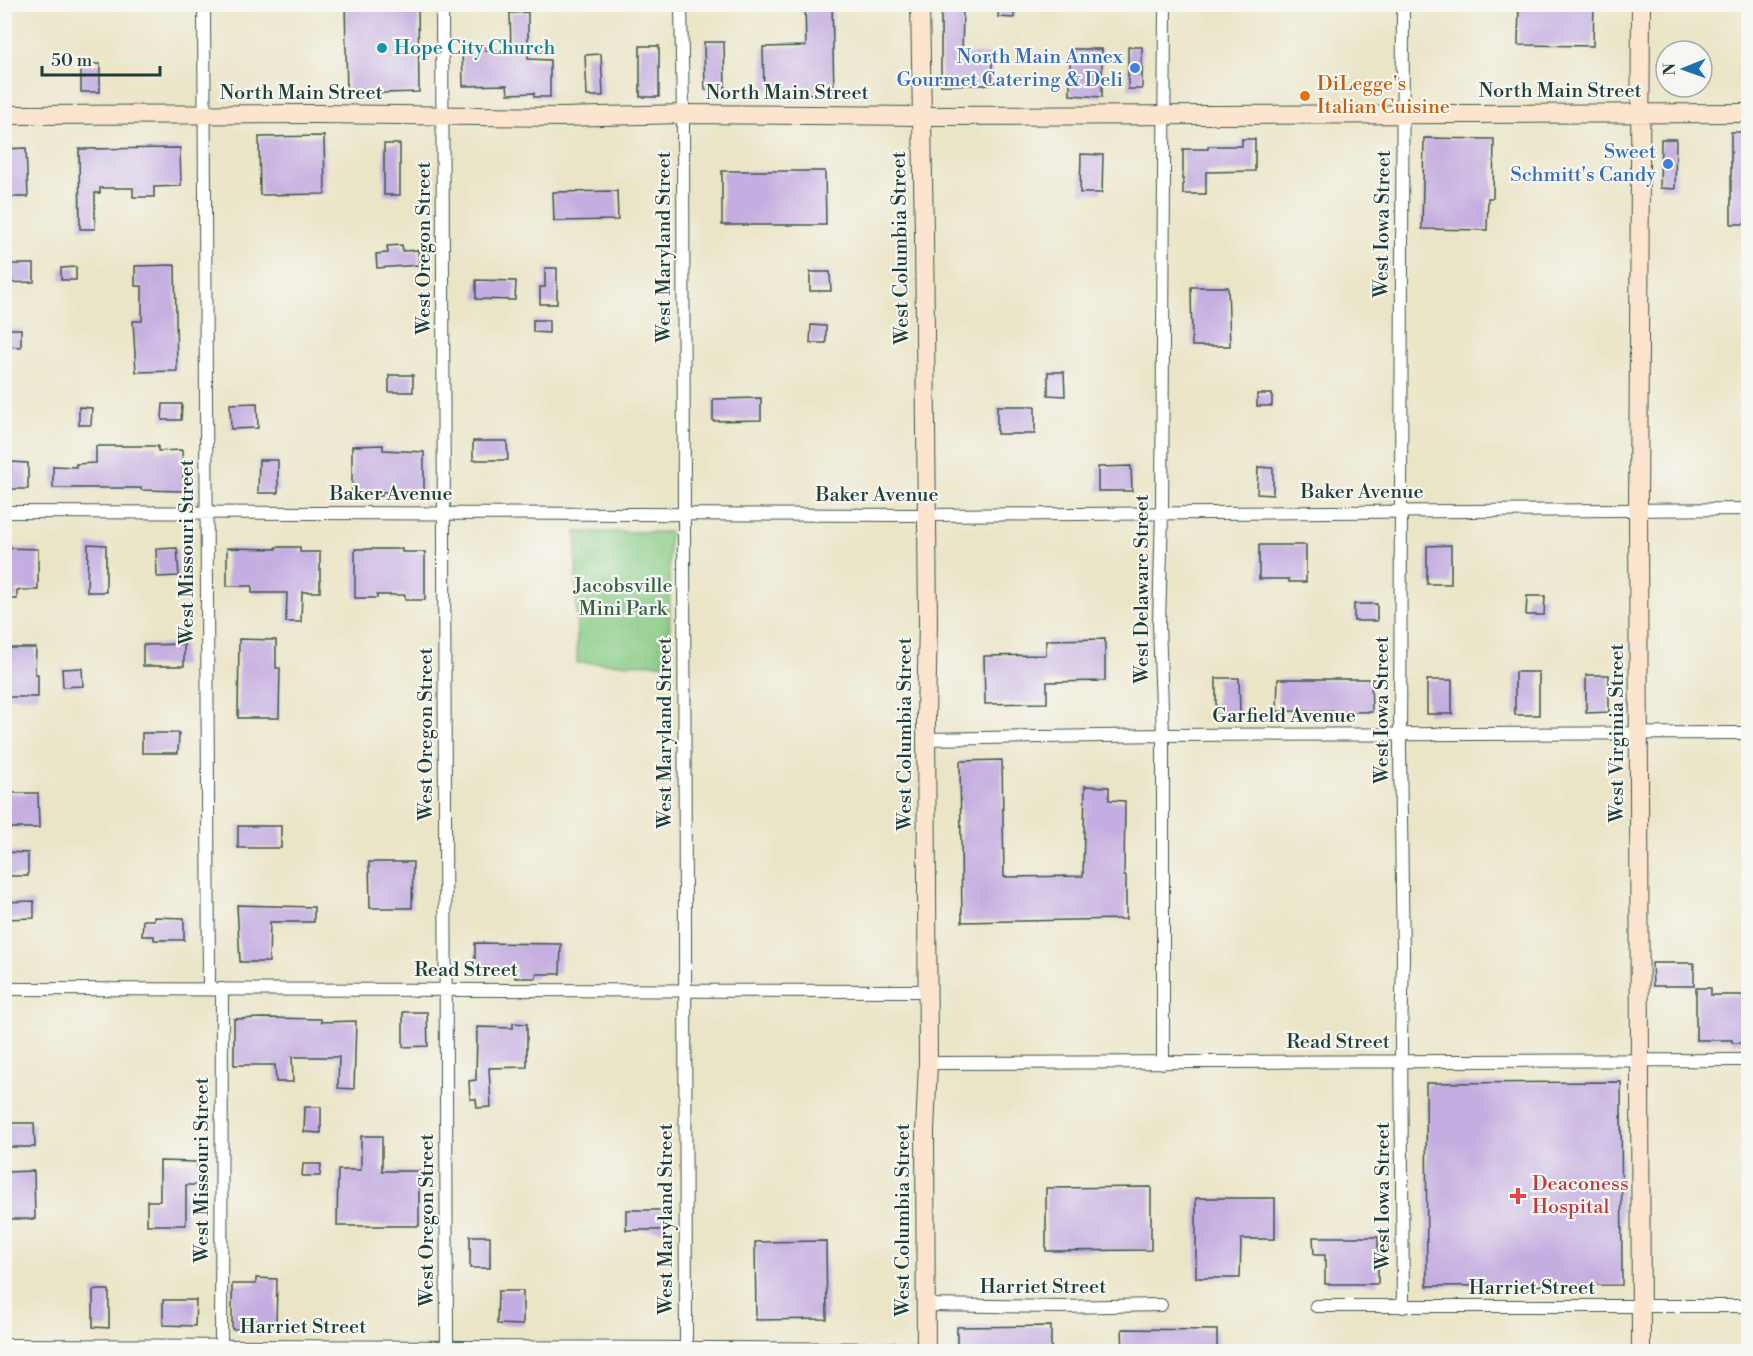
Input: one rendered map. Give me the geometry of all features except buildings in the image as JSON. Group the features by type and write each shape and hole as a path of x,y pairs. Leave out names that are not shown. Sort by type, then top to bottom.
{"street":[{"name":"West Missouri Street","path":"204,4 208,989"},
{"name":"West Oregon Street","path":"441,4 447,1349"},
{"name":"West Maryland Street","path":"681,4 686,1350"},
{"name":"West Columbia Street","path":"920,4 926,515 928,1063 925,1131 926,1350"},
{"name":"West Delaware Street","path":"1163,1063 1163,735 1159,624 1166,4"},
{"name":"West Iowa Street","path":"1403,4 1401,512 1403,1306"},
{"name":"West Virginia Street","path":"1641,4 1638,509 1641,1352"},
{"name":"North Main Street","path":"4,115 561,117 683,114 922,116 1749,113"},
{"name":"Baker Avenue","path":"4,512 926,515 1749,509"},
{"name":"Garfield Avenue","path":"927,740 1163,735 1749,734"},
{"name":"Read Street","path":"4,988 927,991"},
{"name":"West Missouri Street","path":"221,1349 222,989"},
{"name":"Read Street","path":"928,1063 1749,1060"},
{"name":"Harriet Street","path":"926,1305 1060,1307 1161,1305"},
{"name":"Harriet Street","path":"1316,1306 1749,1306"},
{"name":"Harriet Street","path":"4,1345 221,1349 926,1350"}],"green space":[{"name":"Jacobsville Mini Park","path":"576,532 669,532 670,664 577,663"}],"place":[{"name":"Hope City Church","path":"382,48"},
{"name":"North Main Annex Gourmet Catering & Deli","path":"1135,68"},
{"name":"DiLegge's Italian Cuisine","path":"1305,96"},
{"name":"Sweet Schmitt's Candy","path":"1668,164"},
{"name":"Deaconess Hospital","path":"1518,1196"}]}
